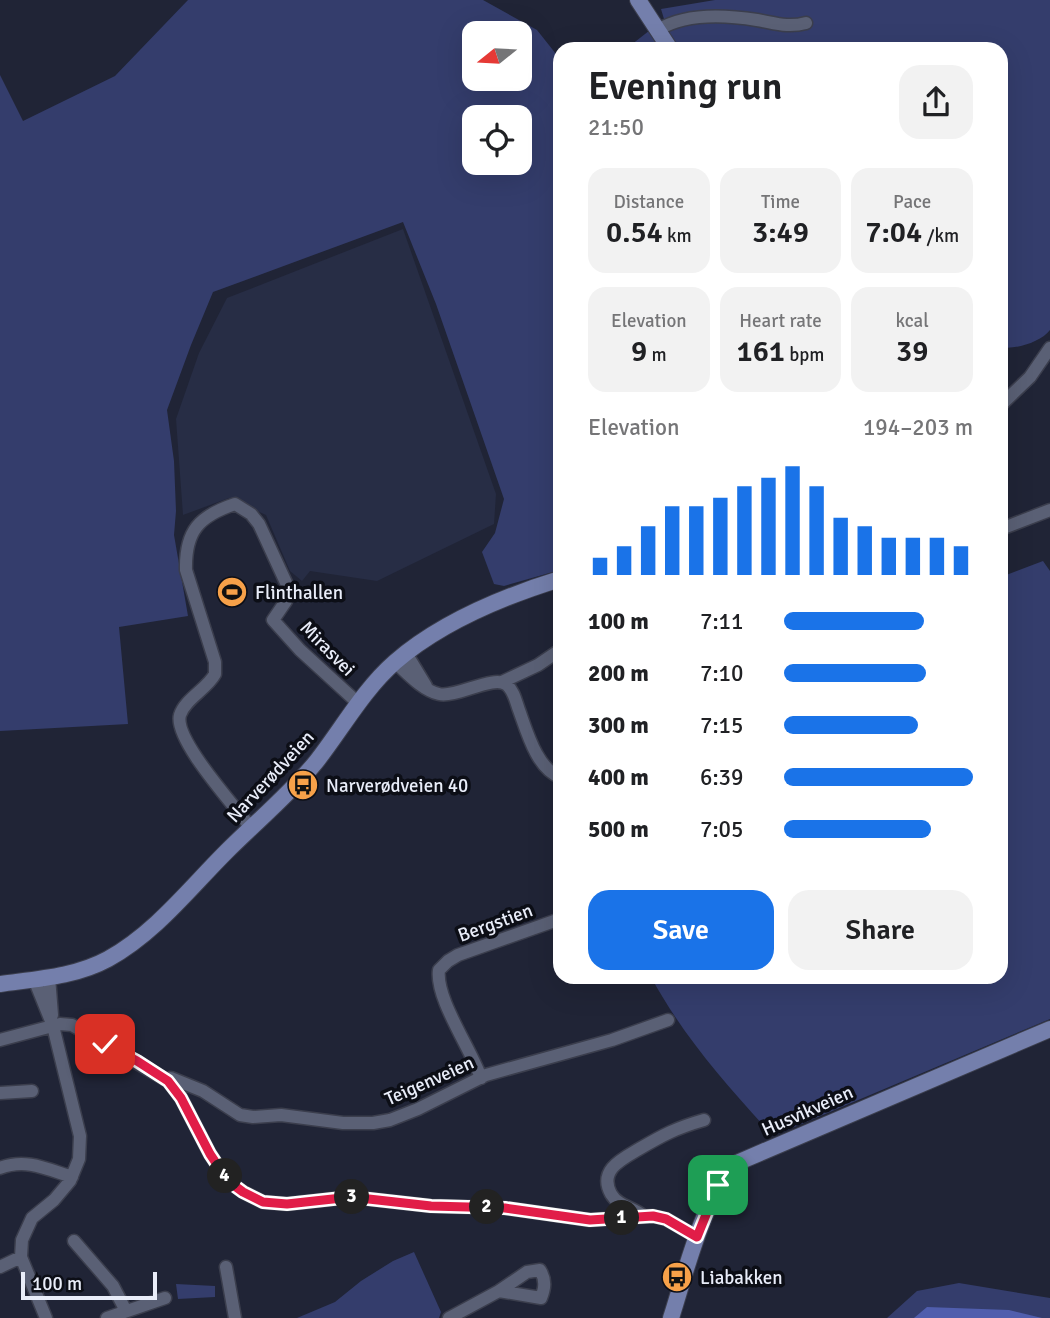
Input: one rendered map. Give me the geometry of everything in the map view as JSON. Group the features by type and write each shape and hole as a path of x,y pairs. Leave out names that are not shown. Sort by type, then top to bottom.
{"main road":[{"path":"638,0 666,42"},
{"name":"Narverødveien","path":"0,984 42,978 93,965 126,948 162,918 306,774 358,703 401,657 432,635 473,614 553,581"},
{"name":"Husvikveien","path":"671,1318 697,1237 718,1185 727,1172 739,1162 1050,1029"}],"street":[{"path":"658,30 669,24 691,19 742,18 781,26 806,23"},
{"path":"1008,398 1030,377 1050,348"},
{"name":"Mirasvei","path":"251,828 192,752 180,727 180,715 184,708 215,674 215,662 186,570 187,544 196,527 209,514 234,504 251,513 259,524 288,587 286,601 273,620 300,650 358,703"},
{"path":"1008,526 1050,510"},
{"path":"401,657 428,689 438,694 450,694 502,682 553,655"},
{"path":"502,682 513,692 524,725 544,767 553,775"},
{"name":"Bergstien","path":"481,1077 447,1004 439,982 439,970 458,956 553,922"},
{"path":"42,978 80,1136 79,1159 72,1177 64,1190 28,1223 22,1240 21,1257 46,1318"},
{"name":"Teigenveien","path":"168,1081 171,1078 193,1086 231,1111 245,1116 281,1115 344,1123 373,1123 418,1110 481,1077 503,1069 612,1040 668,1020"},
{"path":"0,1040 35,1033 52,1026 64,1024 77,1027 168,1081 181,1098 210,1154 228,1181 263,1202 287,1204 351,1197 431,1206 505,1208 590,1220 642,1215 666,1219 697,1237"},
{"path":"0,1093 32,1091"},
{"path":"642,1215 614,1199 608,1185 610,1171 619,1160 668,1131 704,1120"},
{"path":"0,1168 15,1163 32,1164 72,1177"},
{"path":"74,1241 114,1286 126,1311"},
{"path":"0,1267 21,1257"},
{"path":"226,1267 235,1318"},
{"path":"449,1318 499,1292"},
{"path":"107,1318 166,1298"}],"shaded area":[{"path":"188,0 483,0 521,21 462,21 462,91 532,91 532,27 537,30 553,50 553,572 504,586 494,584 482,552 495,533 504,499 436,304 403,222 213,292 167,410 174,461 174,535 188,616 119,627 128,724 0,731 0,75 23,121 115,76"},
{"path":"715,0 1050,0 1050,330 1041,338 1027,344 1008,347 1008,42 635,42 664,19 661,9"},
{"path":"403,229 496,494 494,524 377,581 310,571 302,581 290,571 266,515 229,498 183,515 176,419 199,353 227,298"},
{"path":"1043,561 1050,571 1050,1019 773,1136 692,1041 655,984 1008,984 1008,574"},
{"path":"414,1252 441,1312 439,1318 297,1318 335,1302 361,1281 393,1261"},
{"path":"959,1283 1050,1298 1050,1318 887,1318 917,1291"},
{"path":"176,1284 215,1286 215,1297 178,1299"},
{"path":"927,1307 1009,1310 1042,1318 914,1318"}],"place":[{"name":"Flinthallen","path":"232,592"},
{"name":"Narverødveien 40","path":"303,785"},
{"name":"Liabakken","path":"677,1277"}],"route":[{"path":"105,1044 161,1074 168,1081 181,1098 210,1154 228,1181 263,1202 287,1204 351,1197 431,1206 505,1208 590,1220 642,1215 666,1219 697,1237 718,1185"}]}
